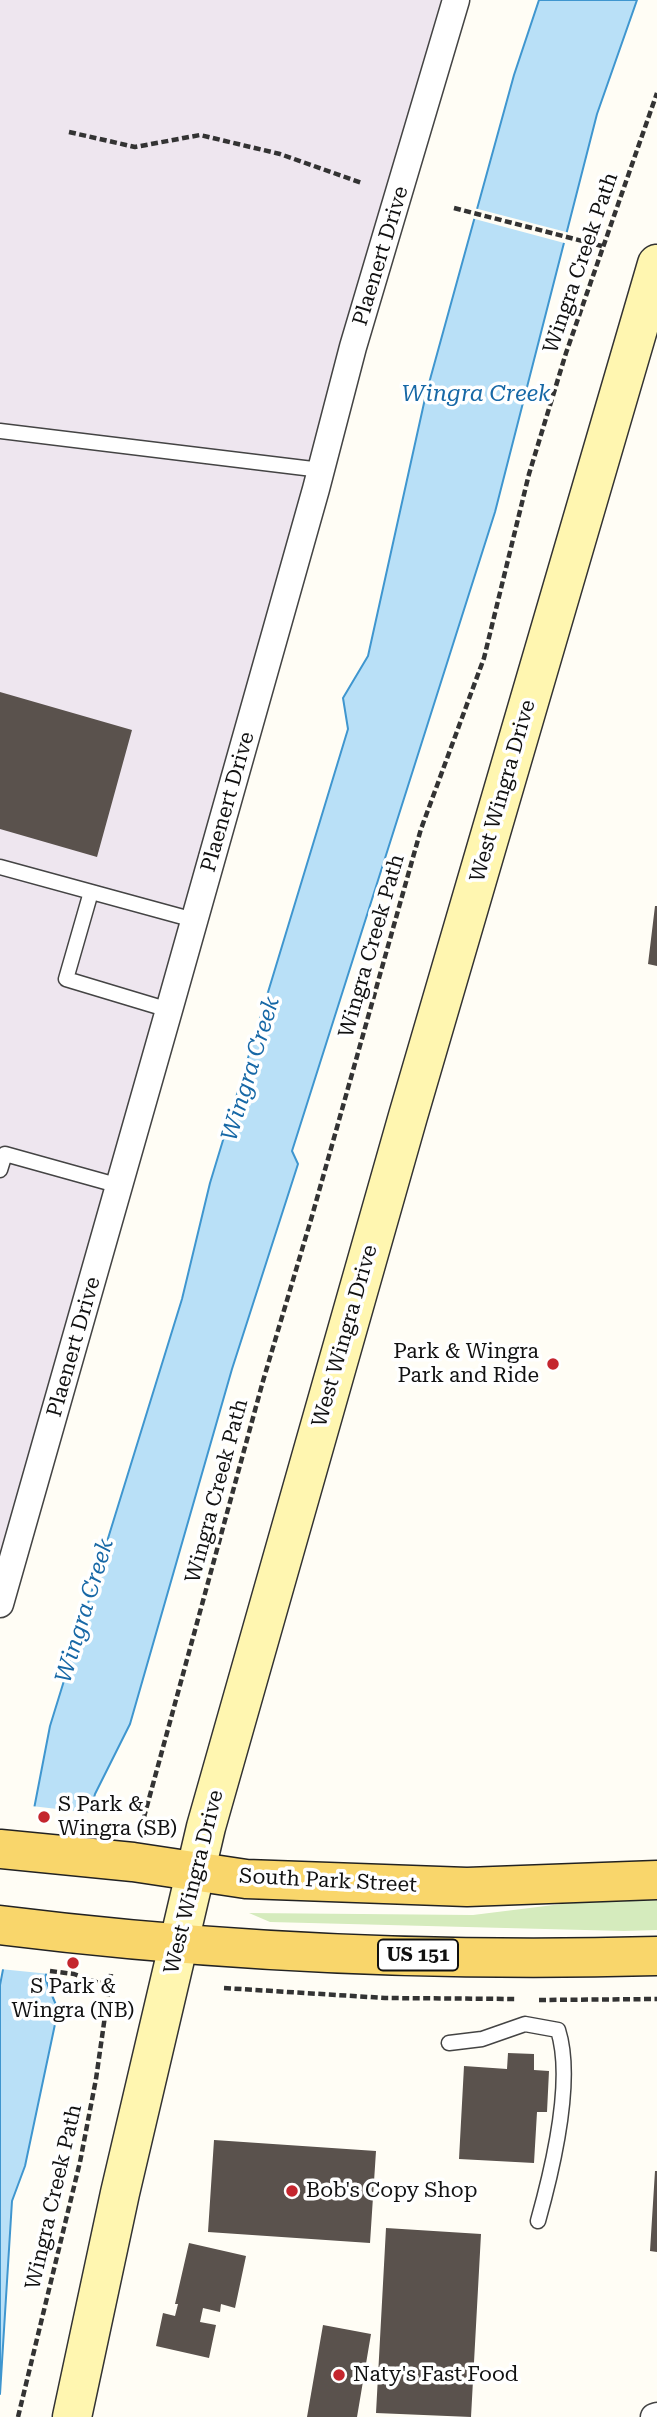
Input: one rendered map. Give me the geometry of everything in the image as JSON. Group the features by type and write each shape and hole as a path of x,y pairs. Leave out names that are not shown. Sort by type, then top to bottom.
{"main road":[{"name":"South Park Street","path":"0,1849 246,1879 467,1887 657,1880"},
{"name":"US 151","path":"0,1925 179,1942 349,1953 525,1959 657,1956"}],"street":[{"name":"Plaenert Drive","path":"0,1604 120,1186 353,347 456,0"},
{"name":"West Wingra Drive","path":"72,2417 117,2206 195,1872 408,1116 648,330 657,264"}],"lane":[{"path":"0,431 321,470"},
{"path":"0,867 194,920"},
{"path":"91,892 66,979 169,1010"},
{"path":"0,1170 2,1154 120,1186"},
{"path":"449,2043 482,2039 525,2024 558,2030 563,2046 558,2131 552,2171 538,2221"}],"path":[{"name":"Wingra Creek Path","path":"144,1816 263,1381 421,829 484,658 529,474 566,353 657,93"},
{"path":"69,132 135,147 200,135 280,155 362,183"},
{"path":"454,208 602,246"},
{"name":"Wingra Creek Path","path":"18,2417 80,2162 96,2079 109,1982 99,1983 74,1974"},
{"path":"224,1988 385,1998 523,2000"},
{"path":"537,2000 657,1999"}],"shaded area":[{"path":"0,0 456,0 0,1604"}],"green space":[{"path":"657,1900 657,1930 270,1922 249,1913 473,1915 570,1903"}],"water":[{"name":"Wingra Creek","path":"539,0 637,0 597,114 495,512 292,1151 298,1164 232,1369 130,1724 95,1794 45,1978 58,2010 25,2166 12,2201 0,2394 0,1985 50,1726 182,1299 210,1183 348,729 343,698 368,656 426,394 514,75"}],"pier":[{"path":"474,208 570,233 568,244 471,218"},
{"path":"31,1806 93,1813 50,1974 0,1969"}],"building":[{"path":"0,692 132,730 97,857 0,829"},
{"path":"657,906 657,966 648,964"},
{"path":"508,2053 534,2054 534,2070 549,2071 547,2112 537,2112 534,2163 459,2159 464,2066 507,2069"},
{"name":"Bob's Copy Shop","path":"214,2140 376,2151 370,2243 208,2232"},
{"path":"657,2171 657,2252 650,2251"},
{"path":"386,2228 481,2234 471,2417 376,2413"},
{"path":"189,2243 246,2256 235,2308 221,2304 220,2312 203,2308 200,2322 216,2325 209,2358 156,2346 163,2313 175,2316 178,2304 175,2304"},
{"name":"Naty's Fast Food","path":"323,2325 371,2334 357,2417 307,2417"}],"place":[{"name":"Park & Wingra Park and Ride","path":"553,1364"},
{"name":"S Park & Wingra (SB)","path":"44,1817"},
{"name":"S Park & Wingra (NB)","path":"73,1963"},
{"name":"Bob's Copy Shop","path":"292,2191"},
{"name":"Naty's Fast Food","path":"339,2375"}]}
